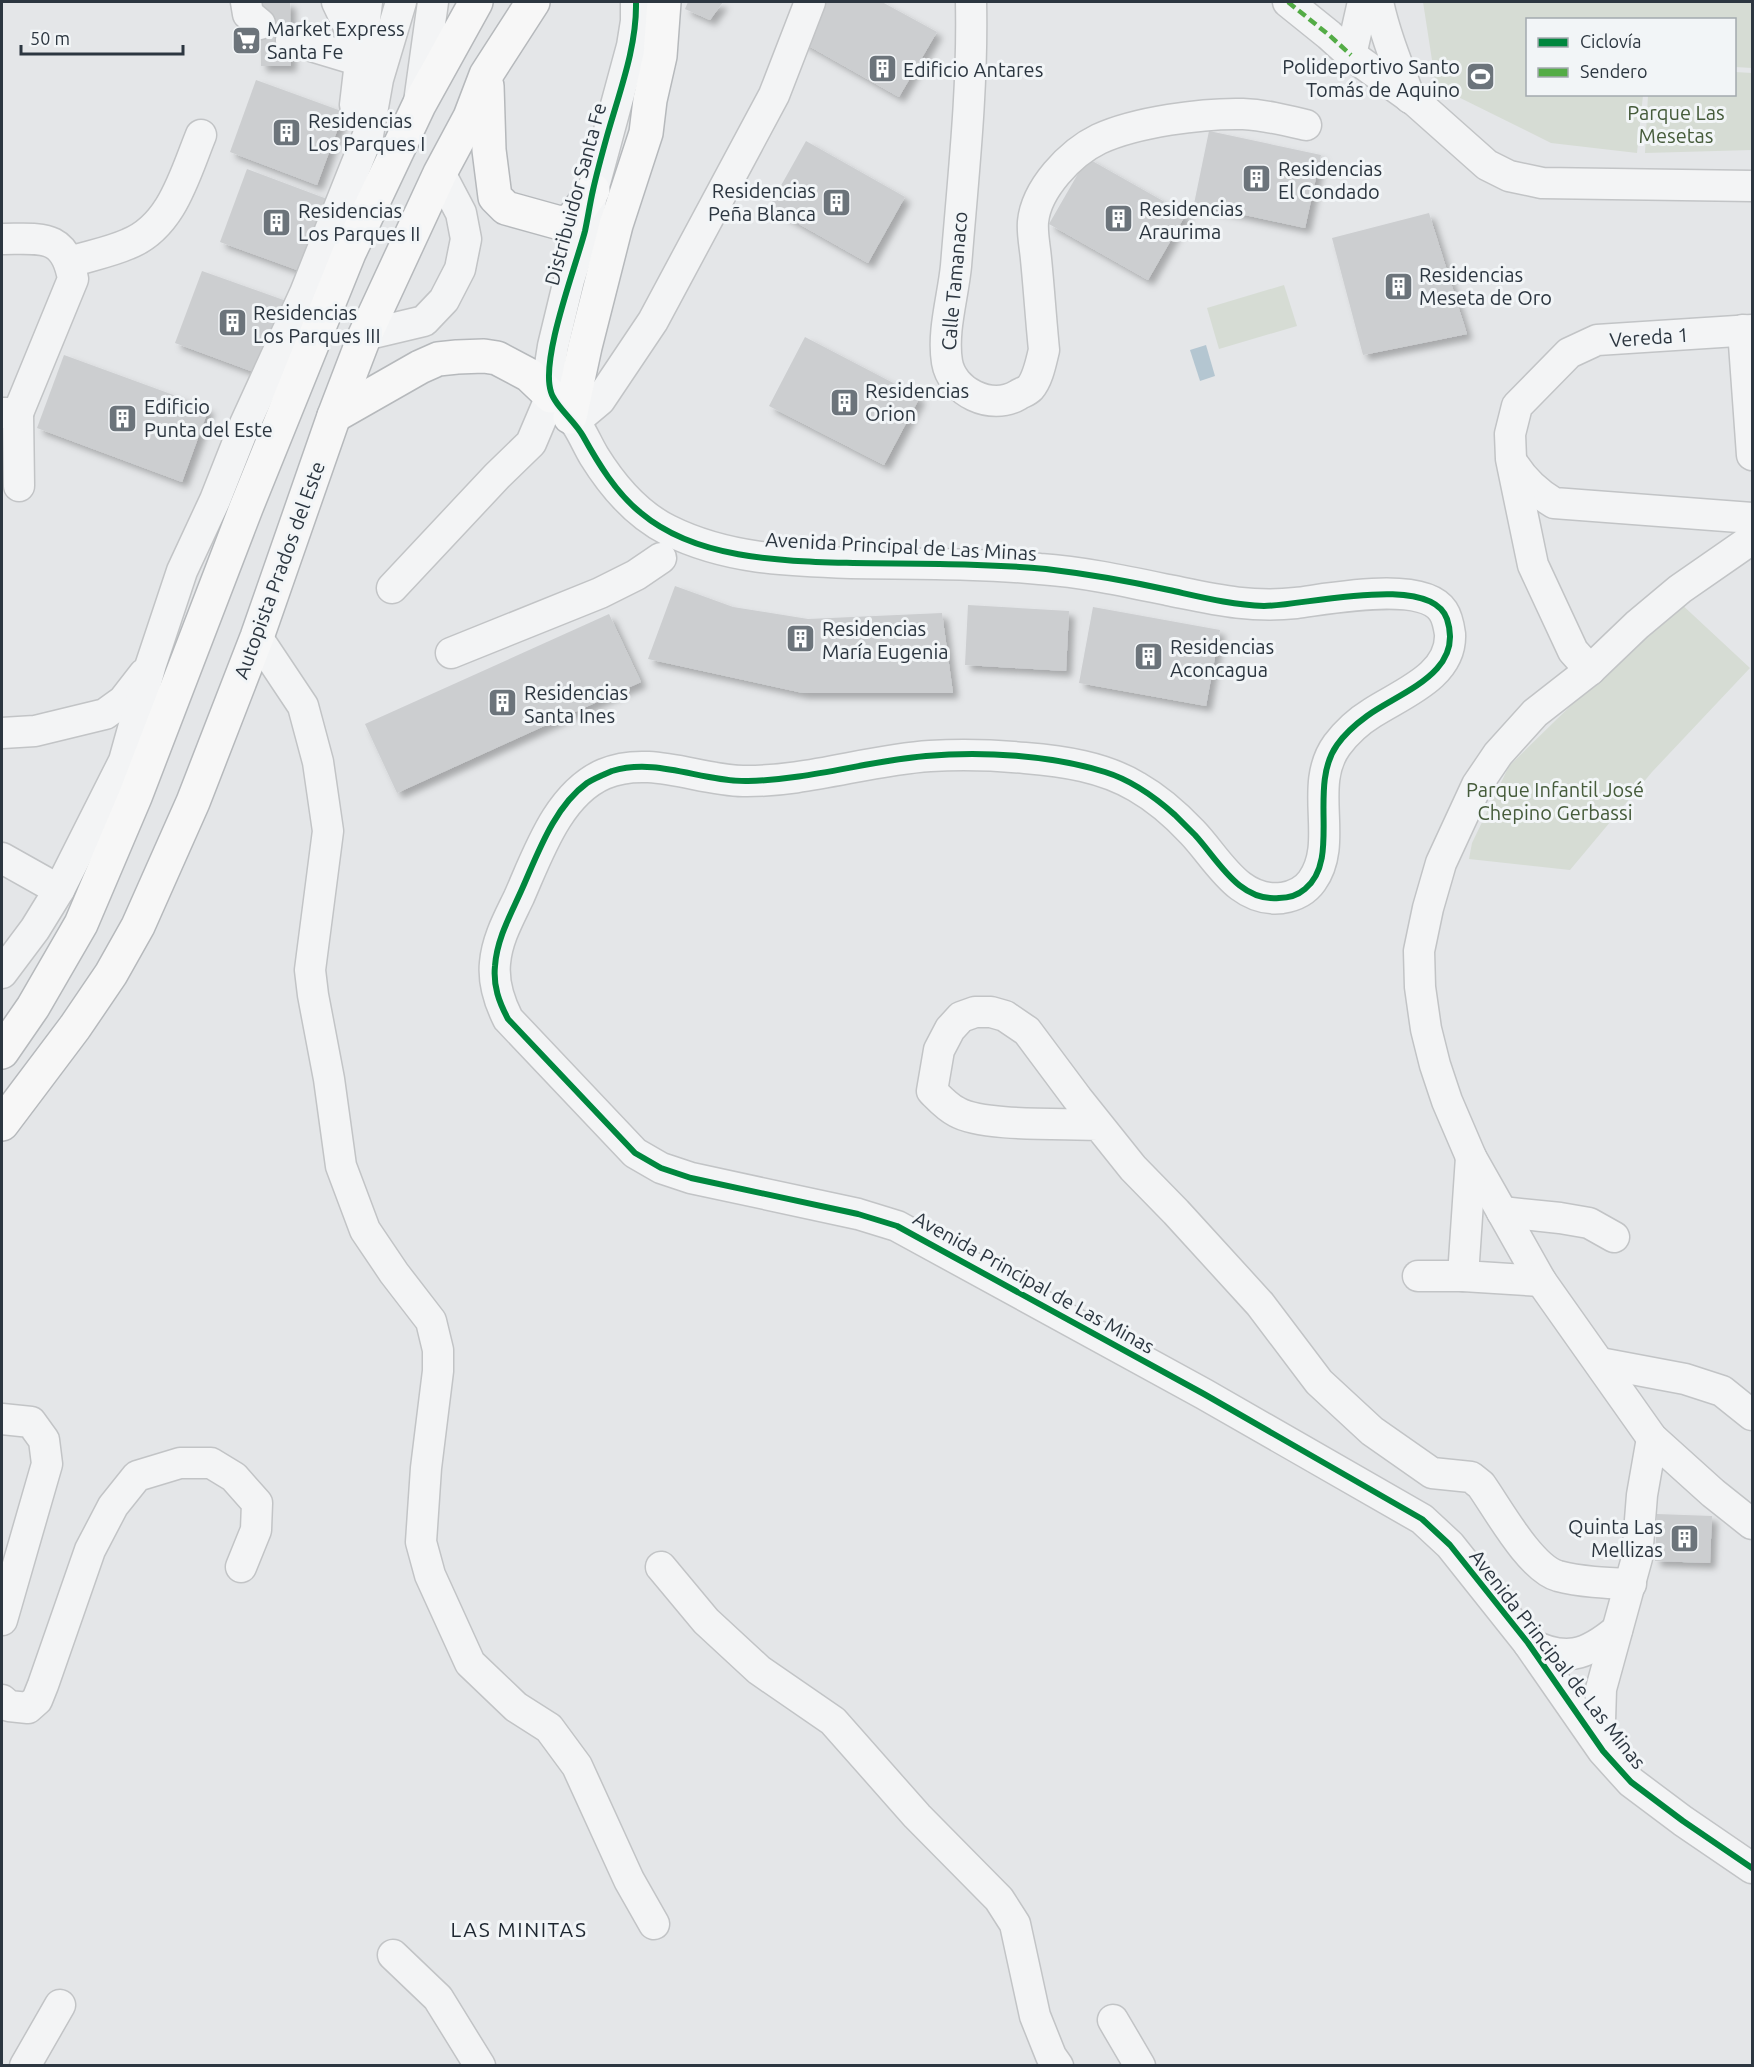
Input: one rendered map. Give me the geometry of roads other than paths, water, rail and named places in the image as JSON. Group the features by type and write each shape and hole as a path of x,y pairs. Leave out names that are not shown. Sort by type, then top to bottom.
{"highway":[{"path":"2,1052 33,1007 81,924 135,797 246,508 349,254 419,105 476,2"},
{"name":"Autopista Prados del Este","path":"2,1124 75,1027 111,974 138,926 193,802 257,637 334,416 365,335 440,173 470,117 486,75 532,2"},
{"path":"334,416 438,359 484,356 497,358 529,375 565,411 585,347 616,225 646,133 650,100 660,56 664,2"},
{"path":"486,75 489,150 495,197 506,208 560,224 572,220 592,190"}],"street":[{"path":"337,2 348,25 354,59 355,104"},
{"path":"351,177 351,134 368,2"},
{"path":"2,974 35,929 59,890 124,761 182,571 215,500 245,424 305,293 368,135 378,79 401,2"},
{"path":"419,105 433,2"},
{"name":"Distribuidor Santa Fe","path":"565,411 549,372 553,346 569,280 585,230 592,190 632,46 636,2"},
{"path":"392,588 497,476 565,411 600,400 653,321 774,95 810,2"},
{"name":"Calle Tamanaco","path":"971,2 969,105 954,290 946,339 947,364 959,386 972,396 993,402 1013,398 1030,388 1039,369 1044,350 1033,222 1040,196 1058,171 1082,151 1098,140 1181,118 1244,114 1306,125"},
{"path":"1288,2 1351,55 1410,98 1487,165 1509,177 1542,183 1752,186"},
{"path":"1351,55 1363,2"},
{"path":"1378,2 1382,21 1410,98"},
{"path":"291,40 354,59"},
{"path":"70,262 130,244 152,230 175,200 201,135"},
{"path":"365,335 424,321 444,300 460,269 466,239 461,213 440,173"},
{"path":"2,239 43,239 61,248 70,262 73,279 10,413 20,486"},
{"path":"1748,330 1752,455"},
{"name":"Vereda 1","path":"1590,670 1574,651 1533,565 1511,459 1510,434 1517,406 1569,353 1597,340 1748,330"},
{"name":"Avenida Principal de Las Minas","path":"565,411 597,461 626,499 641,513 656,524 683,537 742,555 792,561 1035,568 1092,574 1219,602 1268,606 1404,594 1422,597 1440,605 1447,619 1450,636 1448,653 1438,669 1423,682 1366,716 1337,746 1328,762 1323,782 1322,857 1317,874 1308,887 1296,895 1264,898 1249,892 1234,882 1194,834 1153,797 1116,775 1088,767 1020,757 928,756 753,781 705,777 645,766 621,768 585,784 557,819 543,844 498,942 494,982 499,1002 508,1019 635,1153 661,1168 691,1178 858,1214 897,1226 1065,1316 1422,1520 1450,1545 1528,1643 1603,1750 1631,1782 1752,1868"},
{"path":"1511,459 1522,478 1538,493 1554,503 1752,518"},
{"path":"1752,539 1680,589 1637,625 1590,670 1535,713 1498,754 1477,785 1441,863 1419,951 1420,987 1426,1029 1444,1092 1471,1156 1541,1281 1652,1438 1713,1493 1752,1524"},
{"path":"451,653 600,593 636,575 661,558"},
{"path":"257,637 303,706 318,762 328,831 310,970 312,995 329,1079 341,1166 365,1230 431,1321 438,1350 437,1382 426,1468 421,1542 429,1575 470,1663 516,1707 549,1728 577,1766 629,1880 654,1924"},
{"path":"2,733 35,731 105,714 123,701 152,664"},
{"path":"69,724 100,725 114,731 122,746 124,761"},
{"path":"2,858 59,890"},
{"path":"1098,1125 982,1120 958,1113 932,1091 939,1050 950,1029 961,1017 975,1012 991,1012 1005,1016 1027,1031 1133,1168 1260,1304 1319,1382 1372,1431 1432,1473 1471,1477 1481,1485 1530,1557 1555,1575 1606,1583 1631,1584"},
{"path":"1464,1276 1471,1156"},
{"path":"1502,1212 1589,1223 1614,1237"},
{"path":"1418,1276 1464,1276 1541,1281"},
{"path":"1600,1363 1684,1379 1722,1391 1752,1415"},
{"path":"2,1419 31,1422 44,1440 47,1464 2,1620"},
{"path":"1603,1750 1600,1721 1601,1689 1637,1558 1642,1495 1652,1438"},
{"path":"2,1700 9,1706 28,1708 37,1700 90,1550 113,1506 137,1476 180,1463 211,1463 234,1477 257,1503 256,1530 240,1567"},
{"path":"661,1567 705,1622 752,1663 833,1721 917,1816 999,1899 1016,1924 1035,2016 1051,2056 1058,2066"},
{"path":"1528,1643 1545,1652 1557,1655 1587,1652 1617,1630"},
{"path":"393,1955 438,1998 480,2066"},
{"path":"25,2066 60,2005"},
{"path":"1113,2020 1140,2066"}],"water":[{"path":"1206,345 1215,376 1200,381 1190,350"}],"place":[{"name":"Market Express Santa Fe","path":"246,40"},
{"name":"Edificio Antares","path":"882,69"},
{"name":"Polideportivo Santo Tomás de Aquino","path":"1481,77"},
{"name":"Residencias Los Parques I","path":"287,132"},
{"name":"Residencias El Condado","path":"1257,179"},
{"name":"Residencias Peña Blanca","path":"837,202"},
{"name":"Residencias Araurima","path":"1118,219"},
{"name":"Residencias Los Parques II","path":"277,222"},
{"name":"Residencias Meseta de Oro","path":"1398,286"},
{"name":"Residencias Los Parques III","path":"232,323"},
{"name":"Residencias Orion","path":"844,402"},
{"name":"Edificio Punta del Este","path":"123,418"},
{"name":"Residencias María Eugenia","path":"801,639"},
{"name":"Residencias Aconcagua","path":"1149,657"},
{"name":"Residencias Santa Ines","path":"503,703"},
{"name":"Quinta Las Mellizas","path":"1684,1538"}],"district":[{"name":"LAS MINITAS","path":"519,1929"}],"park label":[{"name":"Parque Las Mesetas","path":"1676,124"},
{"name":"Parque Infantil José Chepino Gerbassi","path":"1555,800"}]}
